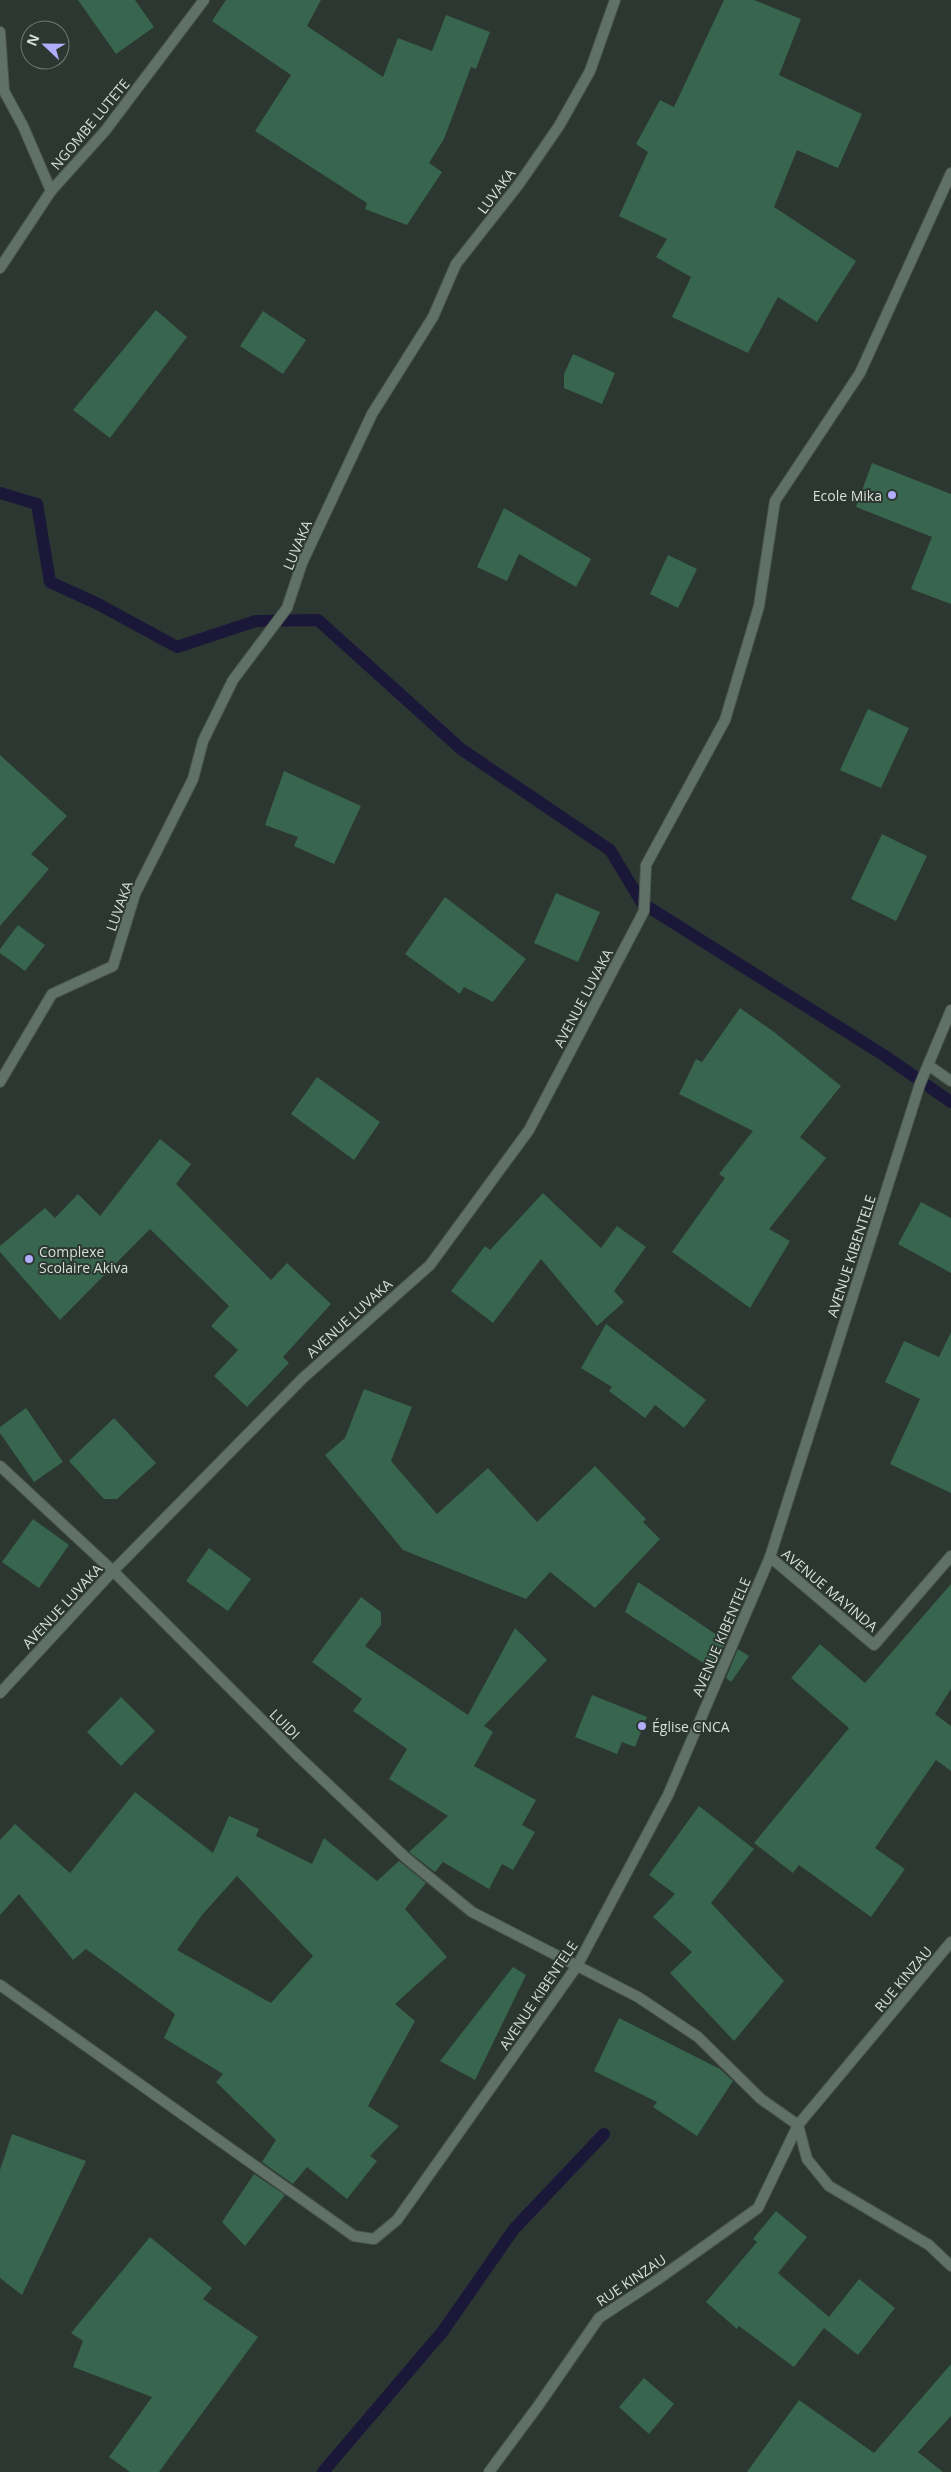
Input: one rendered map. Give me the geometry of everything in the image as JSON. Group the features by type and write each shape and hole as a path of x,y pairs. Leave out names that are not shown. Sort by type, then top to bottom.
{"street":[{"name":"NGOMBE LUTETE","path":"0,268 51,191 105,131 204,0"},
{"name":"LUVAKA","path":"0,1082 52,994 113,966 135,894 193,778 203,741 233,680 287,608 302,563 372,414 433,317 456,264 519,184 559,126 590,71 615,0"},
{"path":"0,32 4,90 23,126 51,191"},
{"name":"AVENUE LUVAKA","path":"0,1693 114,1571 303,1378 430,1266 529,1130 644,911 646,865 725,720 759,606 775,501 860,373 951,173"},
{"name":"AVENUE KIBENTELE","path":"0,1985 354,2236 374,2239 397,2220 577,1966 668,1795 770,1557 920,1084 951,1010"},
{"path":"931,1059 951,1081"},
{"name":"LUIDI","path":"0,1466 114,1571 296,1754 406,1858 472,1912 638,1997 698,2038 761,2099 798,2125"},
{"name":"AVENUE MAYINDA","path":"770,1557 874,1645 951,1556"},
{"name":"RUE KINZAU","path":"488,2472 538,2406 599,2318 657,2280 758,2208 798,2125 951,1942"},
{"path":"798,2125 807,2159 829,2186 929,2245 951,2266"}],"building":[{"path":"78,0 135,0 154,27 116,54"},
{"path":"226,0 321,0 307,26 383,77 398,38 432,51 446,15 490,32 476,69 471,67 444,139 429,163 442,172 407,225 365,209 367,203 255,131 291,75 212,21"},
{"path":"724,0 754,0 801,19 779,75 862,114 838,168 797,150 774,207 856,261 817,322 778,297 748,353 672,317 691,277 656,257 667,239 619,216 648,152 636,144 660,100 674,107"},
{"path":"156,310 187,337 110,438 73,410"},
{"path":"263,311 306,340 283,374 240,346"},
{"path":"573,354 615,373 602,404 564,388 564,374"},
{"path":"872,463 951,494 951,604 911,589 932,537 856,507"},
{"path":"504,508 591,559 576,587 519,554 507,581 477,567"},
{"path":"668,555 697,569 678,608 650,594"},
{"path":"868,709 909,728 881,788 840,770"},
{"path":"0,755 67,816 31,854 49,869 0,926"},
{"path":"284,771 361,806 334,864 294,846 298,837 265,825"},
{"path":"882,834 927,856 896,921 851,899"},
{"path":"556,893 600,912 578,962 534,943"},
{"path":"445,897 526,959 493,1002 464,987 460,994 405,954"},
{"path":"18,925 45,945 25,971 0,953 0,949"},
{"path":"740,1008 774,1032 841,1086 800,1137 826,1158 769,1229 790,1241 750,1308 672,1252 725,1178 719,1174 753,1131 679,1094 696,1059 702,1062"},
{"path":"317,1077 380,1122 354,1160 291,1114"},
{"path":"160,1139 191,1164 176,1184 271,1280 287,1263 331,1304 283,1357 289,1363 247,1407 214,1376 238,1350 211,1326 229,1306 150,1229 60,1320 0,1252 0,1246 45,1208 55,1218 78,1194 100,1216"},
{"path":"543,1193 601,1248 617,1226 646,1247 614,1291 624,1302 597,1326 541,1259 493,1323 451,1291 485,1246 490,1250"},
{"path":"921,1202 951,1218 951,1273 898,1244"},
{"path":"606,1324 706,1400 684,1428 655,1405 645,1418 609,1391 612,1387 581,1368"},
{"path":"951,1332 951,1493 890,1464 920,1399 885,1382 904,1341 939,1357"},
{"path":"364,1389 412,1407 391,1461 437,1514 488,1468 537,1522 595,1466 646,1519 643,1522 660,1539 595,1608 550,1572 526,1599 403,1550 325,1455 345,1438"},
{"path":"26,1408 63,1462 34,1482 0,1433 0,1427"},
{"path":"114,1418 156,1463 117,1499 104,1499 69,1461"},
{"path":"33,1519 69,1545 39,1588 2,1562"},
{"path":"209,1548 251,1579 228,1611 186,1581"},
{"path":"638,1582 726,1641 714,1670 625,1612"},
{"path":"951,1584 951,1689 935,1714 951,1726 951,1771 936,1760 875,1848 905,1869 871,1917 799,1865 793,1873 754,1843 849,1728 791,1678 820,1644 865,1683"},
{"path":"361,1597 381,1612 381,1625 365,1646 468,1715 515,1628 547,1660 484,1726 493,1732 474,1766 536,1800 522,1825 535,1832 513,1870 502,1864 489,1889 443,1862 435,1872 409,1852 448,1816 389,1779 407,1749 353,1711 362,1699 312,1662"},
{"path":"738,1649 749,1656 731,1682 726,1678"},
{"path":"592,1695 647,1717 635,1747 622,1742 617,1754 575,1737"},
{"path":"121,1697 155,1731 121,1766 87,1732"},
{"path":"135,1792 213,1853 229,1816 259,1829 256,1836 312,1864 324,1838 377,1881 399,1861 426,1883 405,1909 447,1957 395,2004 415,2021 368,2106 399,2126 370,2156 377,2161 347,2199 307,2167 293,2184 262,2162 276,2140 216,2082 223,2074 164,2038 175,2014 86,1949 73,1960 19,1894 0,1915 0,1840 15,1824 70,1873","holes":["237,1876 313,1956 271,2003 177,1950 202,1915"]},
{"path":"699,1806 754,1849 711,1903 784,1981 734,2041 670,1973 692,1952 653,1917 675,1894 649,1875"},
{"path":"513,1967 526,1975 475,2080 440,2061"},
{"path":"619,2018 720,2069 733,2081 697,2136 653,2107 657,2102 594,2071"},
{"path":"12,2134 86,2161 22,2295 0,2278 0,2170"},
{"path":"254,2174 285,2195 245,2246 222,2222"},
{"path":"776,2211 807,2237 778,2273 829,2317 859,2279 895,2308 858,2355 824,2328 794,2367 739,2326 737,2329 706,2302 757,2242 753,2239"},
{"path":"150,2237 212,2288 203,2299 258,2337 159,2472 130,2472 109,2457 152,2397 73,2367 83,2341 71,2333"},
{"path":"951,2364 951,2416 918,2452 943,2472 747,2472 799,2400 874,2453"},
{"path":"644,2378 674,2404 649,2434 619,2407"}],"waterway":[{"path":"0,493 37,504 50,582 98,604 177,647 256,621 318,620 461,749 610,850 642,903 885,1056 951,1102"},
{"path":"323,2472 443,2331 514,2229 604,2134"}],"place":[{"name":"Ecole Mika","path":"892,495"},
{"name":"Complexe Scolaire Akiva","path":"29,1259"},
{"name":"Église CNCA","path":"642,1726"}]}
